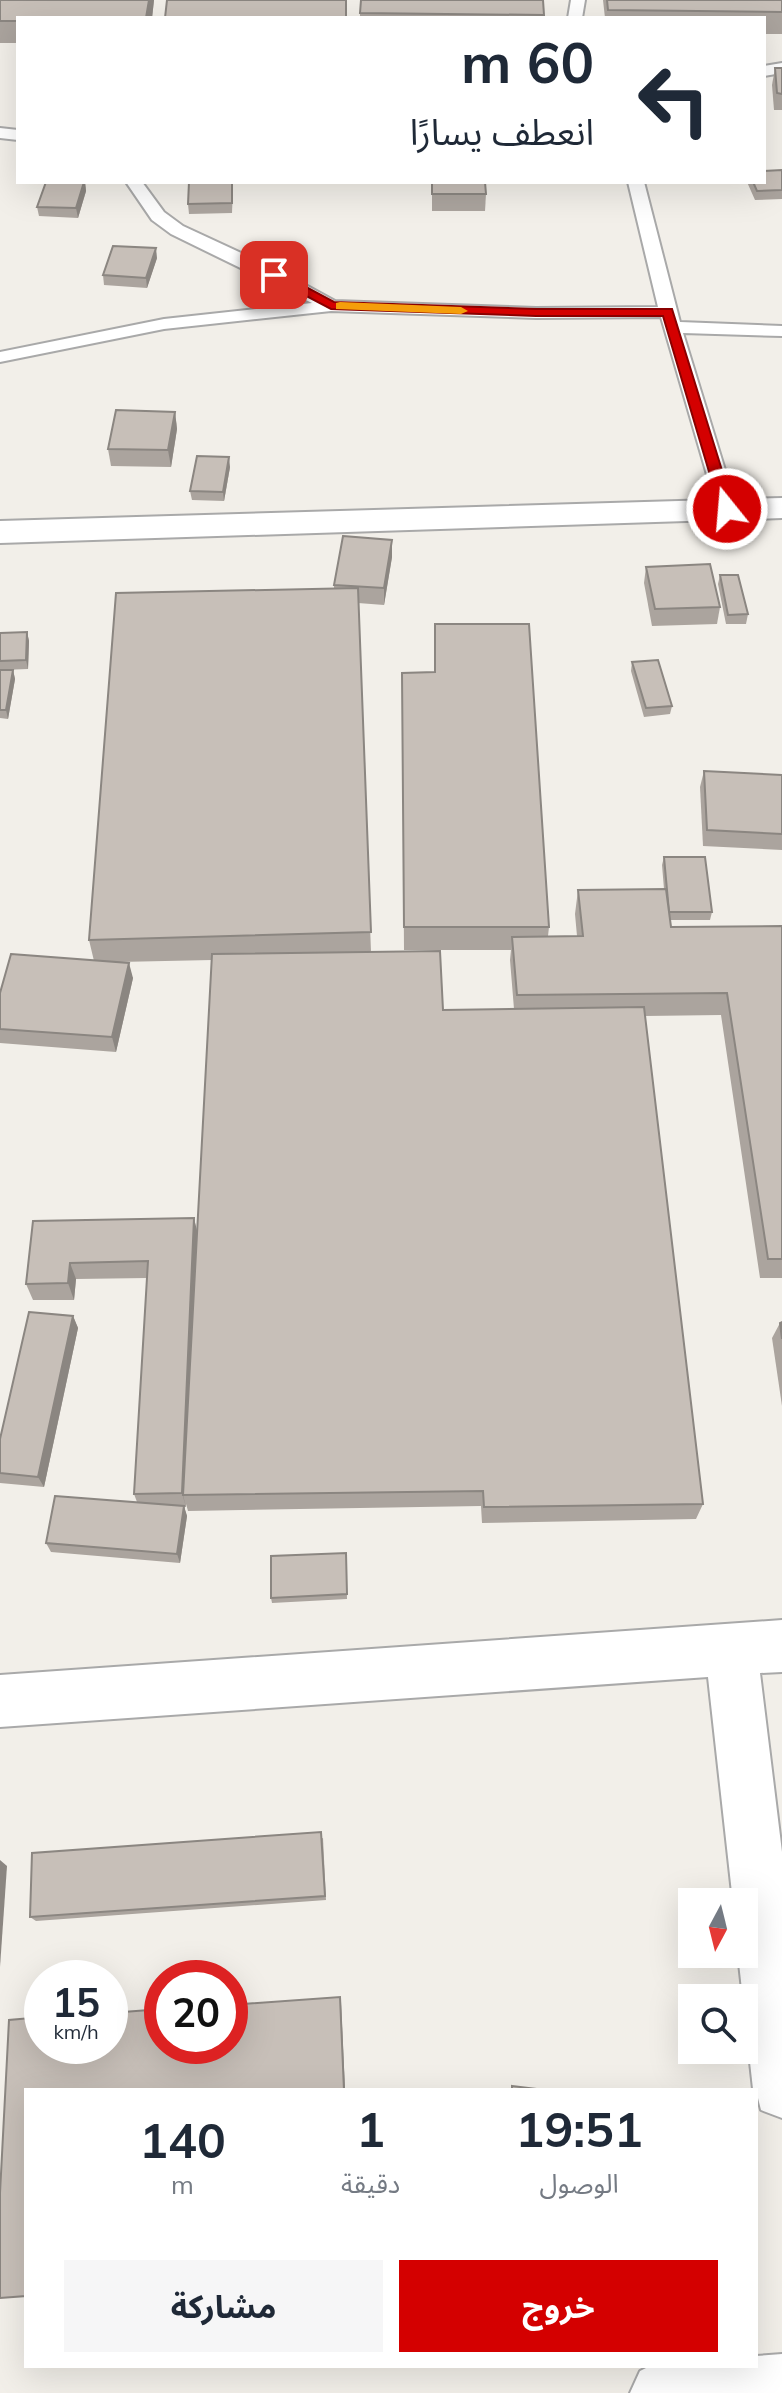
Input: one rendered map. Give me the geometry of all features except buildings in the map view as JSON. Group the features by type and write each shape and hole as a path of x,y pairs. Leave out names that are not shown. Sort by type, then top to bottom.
{"street":[{"path":"0,532 782,508"},
{"path":"0,1701 756,1647 782,2089"},
{"path":"662,2393 782,2386"}],"lane":[{"path":"135,184 158,216 177,230 274,275 331,306"},
{"path":"636,184 670,319 727,509"},
{"path":"0,357 164,324 331,306 670,319 782,331"}],"slow traffic":[{"path":"340,306 461,311"}],"route":[{"path":"274,275 331,306 536,313 668,312 727,509"}]}
